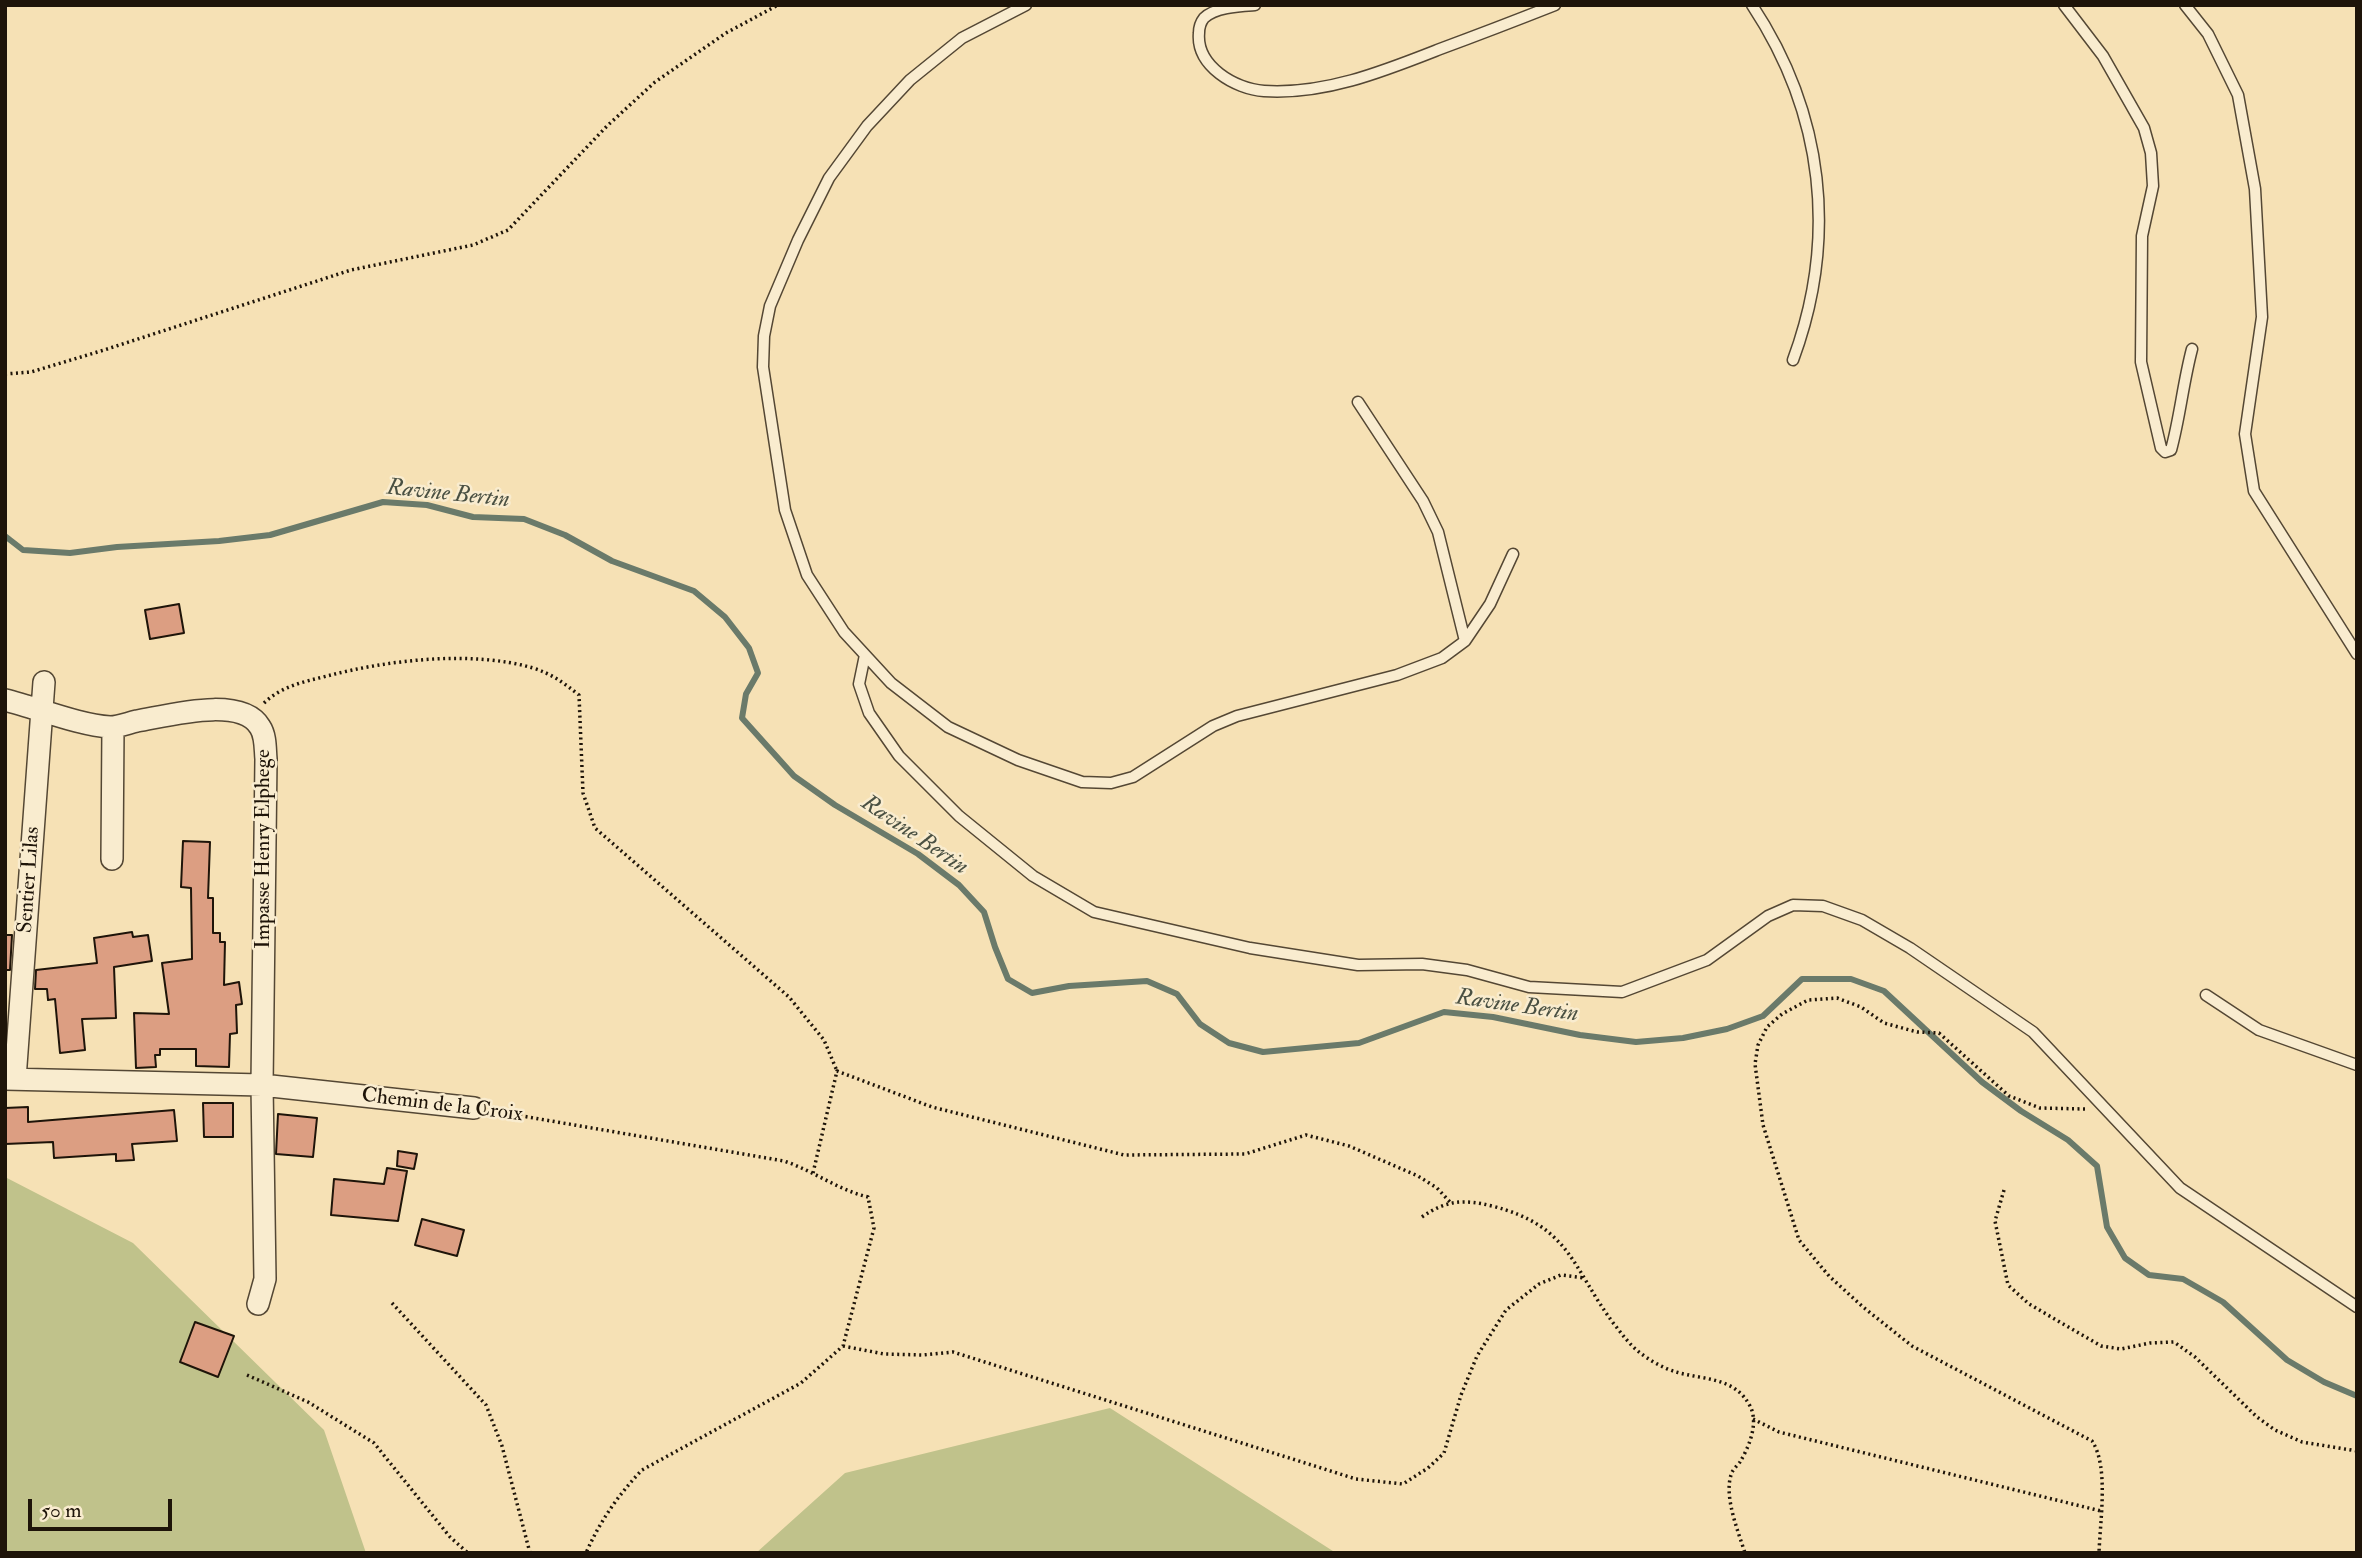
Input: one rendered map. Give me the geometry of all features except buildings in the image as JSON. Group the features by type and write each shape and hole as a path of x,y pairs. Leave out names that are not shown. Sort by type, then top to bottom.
{"street":[{"name":"Sentier Lilas","path":"10,1079 44,682"},
{"path":"5,700 87,723 113,727 206,710 233,710 250,716"},
{"name":"Impasse Henry Elphege","path":"250,716 260,727 265,740 266,759 262,1085 265,1279 258,1304"},
{"path":"112,859 113,727"},
{"name":"Chemin de la Croix","path":"10,1079 262,1085 474,1108"}],"lane":[{"path":"1026,5 962,38 910,80 867,126 829,178 797,240 770,306 762,367 785,510 807,575 844,632 891,683 948,727 1018,761 1082,782 1111,783 1133,778 1213,726 1237,716 1397,675 1442,658 1465,641 1490,604 1513,554"},
{"path":"1255,5 1238,6 1205,17 1200,26 1198,44 1205,60 1221,75 1240,85 1261,90 1296,91 1370,76 1555,5"},
{"path":"1752,5 1768,30 1806,117 1815,173 1820,222 1818,269 1806,324 1793,360"},
{"path":"2064,5 2104,56 2144,128 2151,153 2153,186 2142,236 2141,362 2161,448 2165,452 2171,450 2175,436 2183,383 2192,349"},
{"path":"2185,5 2208,34 2238,94 2255,189 2262,317 2245,434 2254,491 2357,654"},
{"path":"1357,402 1423,501 1438,532 1465,641"},
{"path":"865,655 859,684 869,713 899,755 959,816 1033,876 1094,912 1250,948 1358,965 1422,964 1467,970 1529,987 1622,992 1707,960 1768,916 1794,905 1823,906 1862,919 1910,948 2033,1032 2180,1188 2357,1307"},
{"path":"2206,995 2259,1030 2357,1065"}],"path":[{"path":"5,374 31,372 351,270 473,245 508,230 607,126 655,82 726,33 778,5"},
{"path":"250,716 277,691 368,666 430,659 495,662 532,668 558,678 579,695 583,793 595,828 789,997 824,1040 836,1071 813,1173"},
{"path":"2099,1553 2099,1452 2092,1441 1912,1346 1829,1276 1799,1240 1763,1125 1755,1064 1758,1045 1767,1027 1782,1014 1808,1000 1837,998 1861,1007 1884,1023 1917,1032 1939,1032 2009,1096 2040,1108 2072,1110 2105,1107"},
{"path":"836,1071 932,1107 1124,1155 1245,1154 1306,1135 1349,1146 1418,1176 1437,1188 1450,1202"},
{"name":"Chemin de la Croix","path":"474,1108 784,1161 839,1188 868,1197 874,1228 843,1346"},
{"path":"2004,1190 1995,1220 2008,1284 2029,1304 2101,1346 2122,1349 2150,1343 2174,1342 2195,1357 2257,1417 2275,1430 2302,1443 2357,1451"},
{"path":"1422,1217 1435,1207 1450,1202 1485,1204 1528,1219 1560,1241 1572,1256 1603,1309 1638,1351 1675,1371 1713,1378 1745,1397 1752,1409 1753,1419 1749,1445 1731,1475 1730,1506 1745,1553"},
{"path":"586,1553 595,1533 622,1490 642,1469 801,1383 843,1346 884,1354 923,1355 953,1352 1356,1479 1403,1484 1428,1468 1444,1453 1461,1395 1477,1356 1506,1310 1539,1284 1561,1275 1585,1278"},
{"path":"392,1303 486,1405 502,1446 530,1553"},
{"path":"247,1376 308,1402 374,1443 450,1537 468,1553"},
{"path":"1753,1419 1779,1432 2101,1511"}],"green space":[{"path":"5,1177 133,1243 324,1430 366,1553 5,1553"},
{"path":"1110,1408 1336,1553 756,1553 845,1473"}],"waterway":[{"name":"Ravine Bertin","path":"5,536 23,550 70,553 117,547 219,541 270,535 383,502 427,505 473,517 524,519 565,535 612,561 694,591 725,617 749,648 758,673 746,694 742,718 794,776 835,805 918,854 959,885 984,912 1008,979 1032,993 1069,986 1147,981 1177,994 1200,1024 1229,1043 1263,1052 1359,1043 1444,1012 1493,1017 1580,1035 1636,1042 1683,1038 1727,1029 1763,1016 1802,979 1851,979 1884,991 1982,1082 2021,1111 2068,1140 2097,1166 2107,1227 2125,1258 2149,1275 2183,1279 2223,1302 2287,1360 2324,1382 2357,1396"}]}
